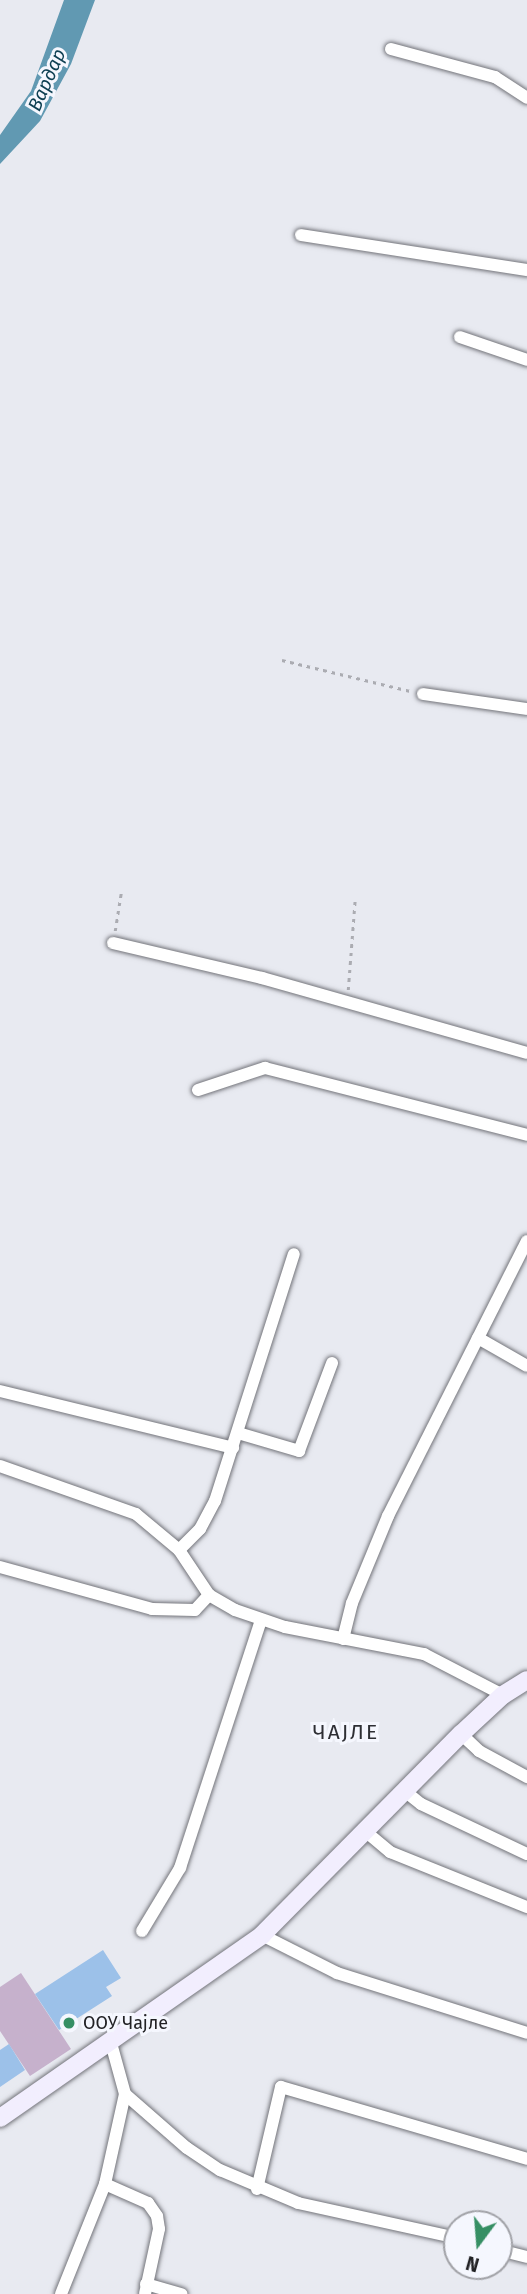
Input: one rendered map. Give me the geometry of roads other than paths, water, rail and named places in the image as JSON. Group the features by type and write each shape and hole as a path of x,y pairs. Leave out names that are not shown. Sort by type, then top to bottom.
{"main road":[{"path":"0,2118 262,1935 461,1734 503,1695 527,1680"}],"street":[{"path":"391,49 495,77 527,98"},
{"path":"301,235 527,270"},
{"path":"460,337 527,360"},
{"path":"423,694 527,709"},
{"path":"113,943 347,1003 527,1053"},
{"path":"198,1090 265,1068 527,1135"},
{"path":"344,1639 374,1545 478,1338 523,1261 527,1241"},
{"path":"179,1550 209,1516 294,1254"},
{"path":"478,1338 527,1366"},
{"path":"238,1433 299,1451 332,1363"},
{"path":"0,1391 233,1448"},
{"path":"0,1466 112,1502 136,1514 179,1550 209,1595 261,1620 424,1654 503,1695"},
{"path":"0,1567 152,1609 195,1610 209,1595"},
{"path":"142,1931 180,1868 261,1620"},
{"path":"461,1734 479,1751 527,1777"},
{"path":"406,1792 431,1810 527,1854"},
{"path":"365,1831 390,1852 527,1907"},
{"path":"262,1935 337,1973 527,2033"},
{"path":"61,2294 105,2184 125,2094 111,2043"},
{"path":"257,2189 281,2087 527,2159"},
{"path":"125,2094 187,2148 257,2189 298,2203 443,2235"},
{"path":"105,2184 148,2203 157,2216 159,2229 145,2289 183,2294"}],"water":[{"name":"Вардар","path":"64,0 95,0 71,64 40,121 0,164 0,135 31,91"}],"place":[{"name":"ООУ Чајле","path":"69,2023"}],"district":[{"name":"ЧАЈЛЕ","path":"346,1732"}]}
